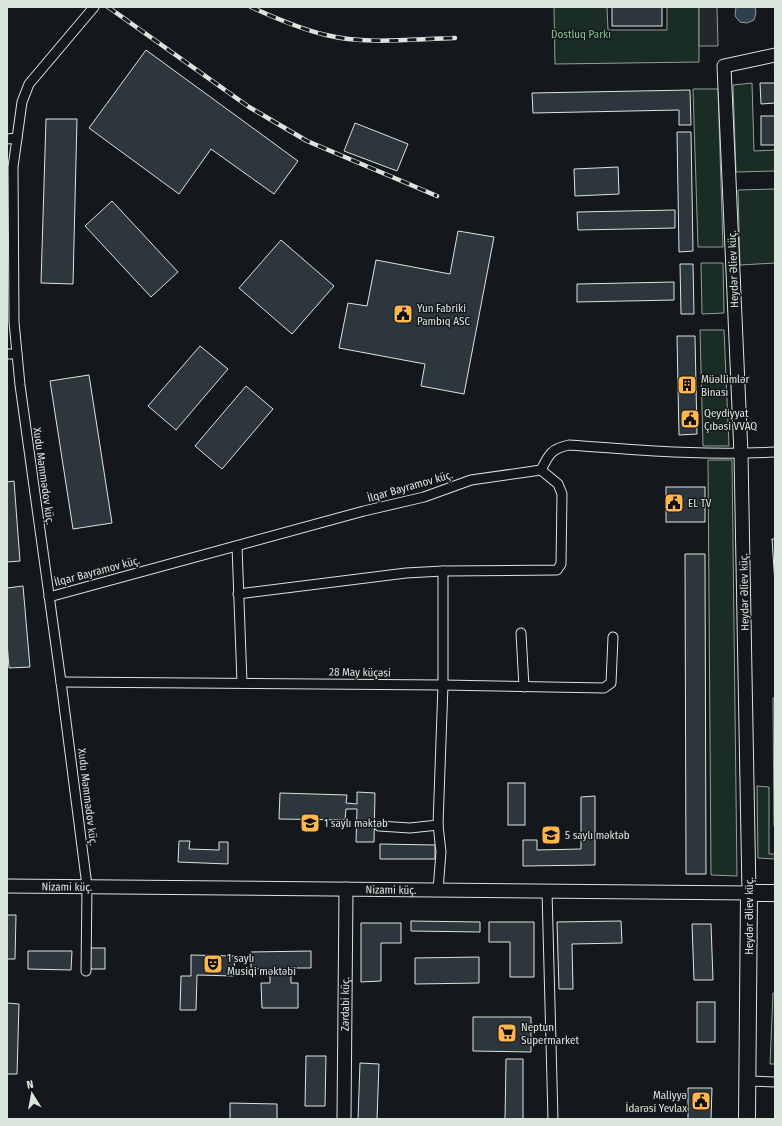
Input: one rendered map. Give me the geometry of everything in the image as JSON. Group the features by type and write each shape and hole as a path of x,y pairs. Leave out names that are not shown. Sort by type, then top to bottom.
{"highway":[{"name":"Nizami küç.","path":"749,893 775,893"},
{"name":"Heydər Əliev küç.","path":"748,1119 749,893"}],"street":[{"name":"Xudu Məmmədov küç.","path":"86,971 87,886 17,354 14,322 10,167 17,138 22,102 29,84 94,7"},
{"name":"Heydər Əliev küç.","path":"749,893 741,454 724,66 775,55"},
{"path":"7,139 17,138"},
{"path":"7,354 17,354"},
{"path":"238,594 406,573 443,571 557,570 561,564 562,494 558,484 541,470 549,454 557,448 569,445 644,452 741,454 775,452"},
{"name":"İlqar Bayramov küç.","path":"49,597 424,496 470,480 541,470"},
{"path":"237,546 242,683"},
{"path":"438,890 441,852 438,825 442,685 443,571"},
{"path":"521,633 524,687"},
{"name":"28 May küçəsi","path":"61,682 442,685 604,688 611,683 613,637"},
{"path":"379,826 410,828 438,825"},
{"name":"Nizami küç.","path":"7,886 749,893"},
{"name":"Zərdabi küç.","path":"344,1119 346,890"},
{"path":"546,891 553,1119"},
{"path":"748,1081 775,1082"}],"green space":[{"name":"Dostluq Parkı","path":"554,7 607,7 608,30 667,30 667,7 699,7 699,62 555,64"},
{"path":"752,83 754,151 775,150 775,171 736,172 733,85"},
{"path":"693,89 718,89 723,247 698,247"},
{"path":"775,189 775,263 740,265 738,190"},
{"path":"701,263 723,263 724,313 702,314"},
{"path":"700,330 724,330 729,446 703,446"},
{"path":"708,460 732,460 737,876 711,875"},
{"path":"773,698 775,698 775,826 774,826"},
{"path":"757,786 769,787 769,854 775,854 775,859 758,858"},
{"path":"773,993 775,993 775,1064 770,1064"}],"shaded area":[{"path":"699,7 717,7 718,46 699,46"}],"water":[{"path":"736,7 755,7 756,13 754,20 747,23 740,22 735,16"}],"building":[{"path":"612,7 662,7 662,26 612,26"},
{"path":"146,50 298,161 274,194 211,149 179,194 89,128"},
{"path":"760,83 775,83 775,103 761,104"},
{"path":"690,90 691,125 679,125 679,110 533,113 532,93"},
{"path":"761,116 775,116 775,145 761,145"},
{"path":"46,119 77,119 73,284 41,283"},
{"path":"355,123 408,144 397,171 344,151"},
{"path":"677,132 691,132 693,251 679,252"},
{"path":"618,167 619,194 575,196 574,169"},
{"path":"112,201 178,272 151,297 85,226"},
{"path":"675,210 675,228 578,230 577,212"},
{"path":"458,231 494,237 464,394 421,386 425,364 339,348 348,303 367,306 376,260 450,274"},
{"path":"281,240 334,286 292,334 239,288"},
{"path":"680,264 693,264 694,314 681,314"},
{"path":"674,282 674,300 577,302 577,284"},
{"name":"Müəllimlər Binası","path":"677,336 695,336 697,434 679,435"},
{"path":"200,346 228,369 176,430 148,406"},
{"path":"89,375 112,523 73,529 50,381"},
{"path":"246,386 273,409 222,469 195,446"},
{"path":"14,481 20,561 7,562 7,482"},
{"path":"666,487 705,487 705,522 666,522"},
{"path":"772,539 775,539 775,584"},
{"path":"685,554 705,554 706,874 686,874"},
{"path":"23,586 30,667 9,668 7,642 7,588"},
{"path":"508,783 525,783 525,825 508,825"},
{"path":"357,792 375,793 374,842 356,842 357,809 346,809 345,820 279,819 280,793 347,795 346,803 357,804"},
{"path":"595,796 595,865 523,866 523,840 537,840 537,850 581,849 581,797"},
{"path":"179,841 190,841 189,849 219,850 219,842 228,842 228,864 178,862"},
{"path":"380,844 435,845 435,859 380,859"},
{"path":"7,915 16,915 15,959 7,959"},
{"path":"411,921 480,922 480,932 411,931"},
{"path":"621,921 622,943 572,944 573,989 559,989 557,922"},
{"path":"489,922 534,922 534,977 510,977 510,942 489,942"},
{"path":"361,923 401,923 401,943 381,943 381,981 361,982"},
{"path":"692,924 711,924 713,980 694,980"},
{"path":"87,948 105,948 105,969 87,969"},
{"path":"28,951 72,951 71,970 28,969"},
{"path":"311,951 311,968 291,968 291,983 298,983 298,1008 262,1008 261,983 270,983 270,969 251,969 251,952"},
{"path":"191,955 235,956 234,976 197,975 196,1010 180,1010 181,976 191,976"},
{"path":"479,957 479,983 415,984 415,958"},
{"path":"697,1002 715,1002 715,1042 697,1042"},
{"path":"7,1003 19,1004 17,1074 7,1074"},
{"path":"473,1017 531,1017 531,1052 473,1051"},
{"path":"306,1056 326,1056 325,1106 305,1106"},
{"path":"506,1059 523,1059 523,1119 505,1119"},
{"path":"360,1063 379,1064 377,1119 358,1119"},
{"path":"688,1088 712,1088 711,1119 688,1119"},
{"path":"230,1103 277,1104 277,1119 230,1119"}],"railway":[{"path":"108,7 249,107 307,141 437,196"},
{"path":"251,7 316,33 342,38 373,41 455,38"}],"place":[{"name":"Yun Fabriki Pambıq ASC","path":"403,314"},
{"name":"Müəllimlər Binası","path":"687,385"},
{"name":"Qeydiyyat Çıbəsi VVAQ","path":"690,419"},
{"name":"EL TV","path":"674,503"},
{"name":"1 saylı məktəb","path":"310,823"},
{"name":"5 saylı məktəb","path":"551,835"},
{"name":"1 saylı Musiqi məktəbi","path":"213,964"},
{"name":"Neptun Supermarket","path":"507,1033"},
{"name":"Maliyyə İdarəsi Yevlax","path":"701,1101"}]}
